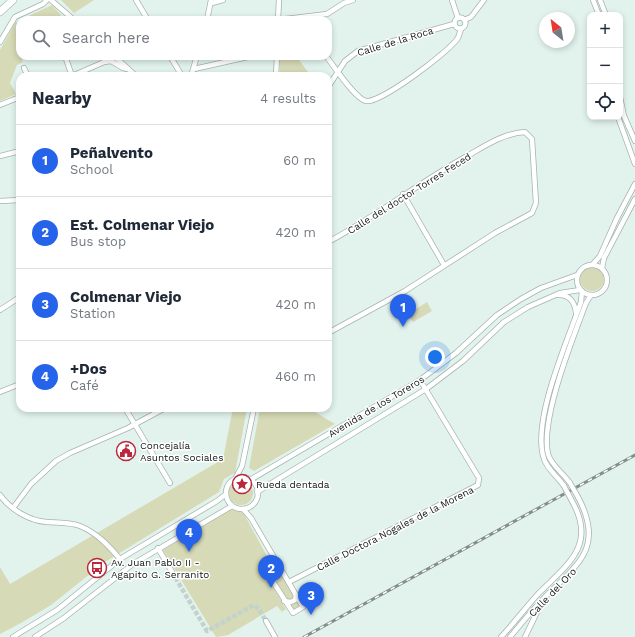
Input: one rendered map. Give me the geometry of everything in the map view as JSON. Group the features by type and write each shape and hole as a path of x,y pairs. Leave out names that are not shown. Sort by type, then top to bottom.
{"main road":[{"path":"0,12 13,0"}],"street":[{"path":"17,16 43,4 47,0"},
{"path":"51,0 56,2 70,16"},
{"path":"136,0 146,16"},
{"path":"208,16 212,1 223,0"},
{"path":"278,16 279,0"},
{"path":"317,16 327,14 344,3 353,0"},
{"path":"452,0 458,18"},
{"path":"458,18 464,20 471,17 484,0"},
{"path":"593,0 597,12"},
{"path":"600,0 605,12"},
{"path":"0,42 8,27 16,17"},
{"path":"458,18 454,24 457,28 461,29"},
{"path":"329,60 359,97 366,102 376,100 432,63 458,38 461,29 465,26 464,20"},
{"name":"Calle de la Roca","path":"332,82 345,61 358,50 454,24"},
{"path":"0,30 8,27"},
{"path":"66,60 71,72"},
{"path":"80,72 103,60"},
{"path":"108,60 128,69"},
{"path":"118,60 131,72"},
{"path":"172,60 180,72"},
{"path":"193,72 196,60"},
{"path":"194,69 234,60"},
{"path":"276,72 277,60"},
{"path":"24,68 26,72"},
{"path":"0,105 16,99"},
{"path":"623,111 635,141"},
{"path":"619,120 635,164"},
{"name":"Calle del doctor Torres Feced","path":"332,240 360,224 403,194 440,171 514,132 525,132 532,139 536,203 533,211 444,265 405,291 332,331"},
{"path":"0,158 16,152"},
{"path":"593,264 602,268 608,278 606,287 600,293 591,295 581,290 577,283 577,275 585,266 593,264 600,256 617,218 635,184"},
{"path":"403,194 444,265"},
{"path":"2,200 16,199"},
{"path":"602,268 604,258 635,199"},
{"name":"Avenida de los Toreros","path":"248,479 420,380 456,353 497,315 521,299 541,288 577,275"},
{"name":"Avenida de los Toreros","path":"257,492 426,389 463,361 504,322 528,307 551,296 572,290 581,290"},
{"name":"Calle del Oro","path":"501,637 539,594 566,567 577,552 582,529 579,513 564,486 544,461 541,437 548,395 577,314 581,290"},
{"path":"551,296 563,295 569,298 575,305 577,314"},
{"name":"Calle del Oro","path":"510,637 544,599 578,565 586,548 590,530 585,510 570,483 550,459 547,438 551,410 562,369 586,304 591,295"},
{"path":"0,310 16,300"},
{"name":"Calle Doctora Nogales de la Morena","path":"289,582 478,485 479,478 420,380"},
{"path":"0,392 16,386"},
{"path":"128,412 170,483"},
{"path":"13,508 31,484 56,461 158,412"},
{"path":"242,466 248,479 254,484 257,492 256,499 250,507 243,509 232,506 227,499 226,494 228,485 235,479 242,466 253,412"},
{"path":"235,479 248,479"},
{"path":"13,637 51,614 120,559 217,501 226,494"},
{"path":"0,495 2,500 31,518 45,522 80,526 107,543 120,559"},
{"path":"35,637 57,623 119,574 158,548 232,506"},
{"path":"250,507 251,518"},
{"path":"243,509 251,518 303,607 292,613 272,580 272,556"},
{"path":"158,548 172,572"},
{"path":"284,601 291,602 295,600 296,595"},
{"path":"525,637 544,599"},
{"path":"51,614 57,623"},
{"path":"266,621 275,637"}],"green space":[{"path":"61,0 94,0 74,13"},
{"path":"52,5 61,15 60,16 29,16"},
{"path":"15,23 16,60 22,60 23,62 17,65 10,83 16,94 0,101 0,50"},
{"path":"280,60 299,60 308,72 280,72"},
{"path":"592,267 601,270 604,279 601,288 592,291 583,288 580,279 583,270"},
{"path":"427,302 432,311 413,322 408,314"},
{"path":"232,412 246,412 235,473 224,479 219,492 105,562 51,605 0,634 0,567 10,584 223,459"},
{"path":"259,412 315,412 335,424 254,471 249,468"},
{"path":"241,481 246,482 252,488 252,498 246,504 241,505 236,504 230,498 229,493 230,488 236,482"},
{"path":"230,509 244,514 270,562 270,581 286,609 282,612 277,606 228,635 216,637 163,550"},
{"path":"274,561 300,606 295,609 291,608 278,586 275,575"}],"tunnel":[{"path":"172,572 207,631 254,605 258,608 266,621"}],"railway":[{"path":"304,637 635,455"}],"place":[{"name":"Peñalvento","path":"403,327"},
{"name":"Concejalía Asuntos Sociales","path":"126,451"},
{"name":"Rueda dentada","path":"242,484"},
{"name":"+Dos","path":"189,552"},
{"name":"Av. Juan Pablo II - Agapito G. Serranito","path":"97,568"},
{"name":"Est. Colmenar Viejo","path":"271,588"},
{"name":"Colmenar Viejo","path":"311,615"}]}
